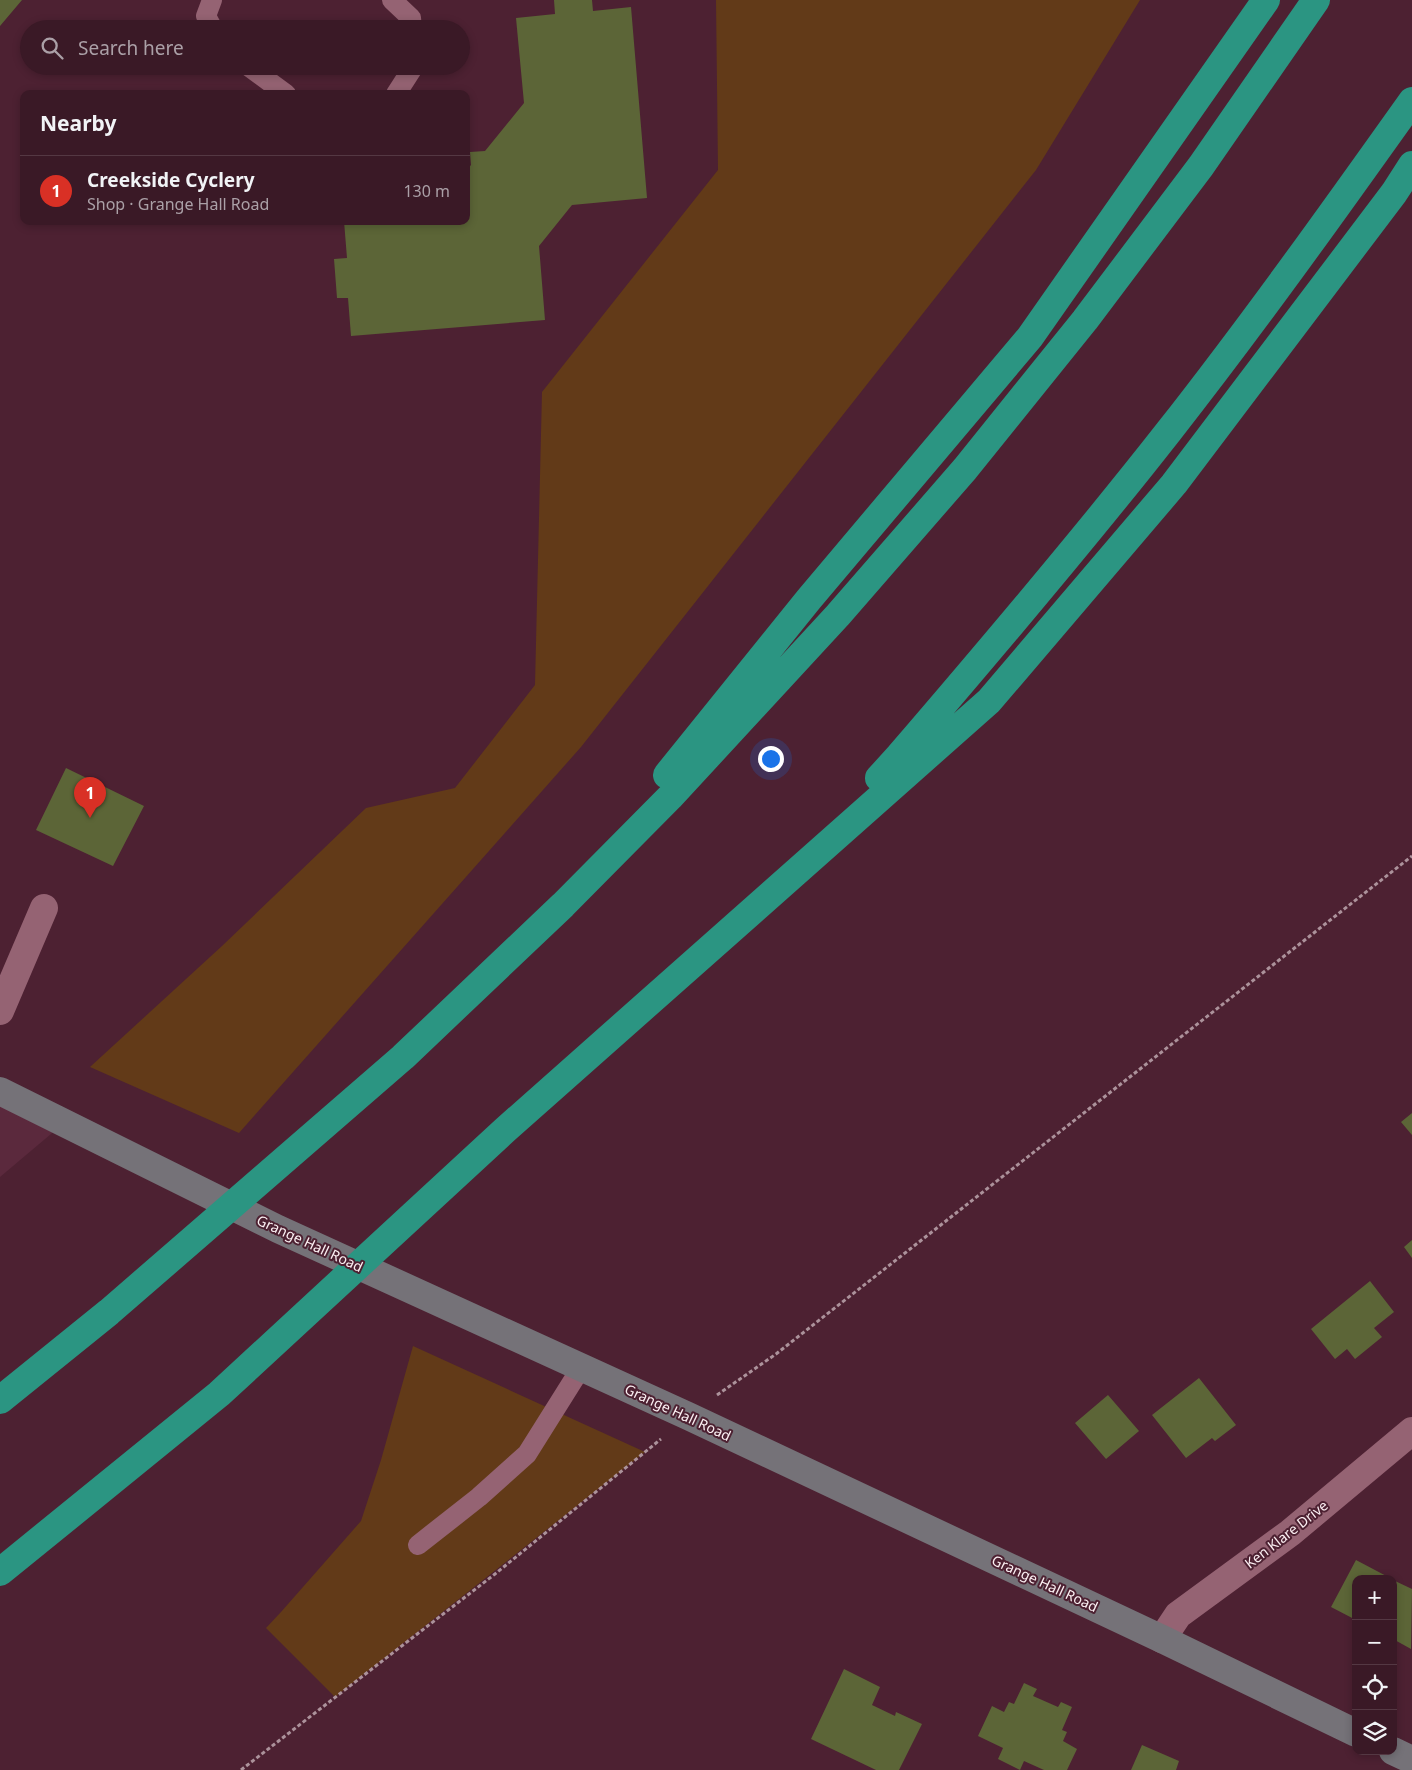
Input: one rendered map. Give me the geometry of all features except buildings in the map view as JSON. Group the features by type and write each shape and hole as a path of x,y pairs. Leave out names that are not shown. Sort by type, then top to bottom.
{"highway":[{"path":"563,905 809,599 1030,336 1266,0"},
{"path":"0,1400 108,1312 402,1057 563,905 670,797 838,615 965,469 1085,320 1201,166 1316,0"},
{"path":"700,958 782,879 899,756 1023,612 1169,431 1304,253 1412,101"},
{"path":"0,1572 219,1394 505,1130 989,701 1174,484 1394,193 1412,165"}],"main road":[{"name":"Grange Hall Road","path":"0,1091 278,1229 688,1416 1162,1638 1352,1731"},
{"path":"1397,1753 1412,1760"}],"street":[{"path":"0,1011 44,908"},
{"name":"Ken Klare Drive","path":"1162,1638 1178,1615 1290,1533 1412,1431"}],"lane":[{"path":"208,20 206,16 212,0"},
{"path":"392,0 411,20"},
{"path":"260,75 281,90"},
{"path":"399,90 408,75"},
{"path":"418,1545 479,1497 527,1454 581,1368"}],"path":[{"path":"241,1770 495,1574 688,1416 776,1354 1412,856"}],"shaded area":[{"path":"716,0 1140,0 1036,170 581,747 239,1133 90,1067 222,946 366,808 455,788 535,685 542,392 718,170"},
{"path":"0,1091 64,1123 0,1177"},
{"path":"413,1346 645,1452 335,1697 266,1628 361,1521 381,1460"}],"place":[{"name":"Creekside Cyclery","path":"90,818"}]}
